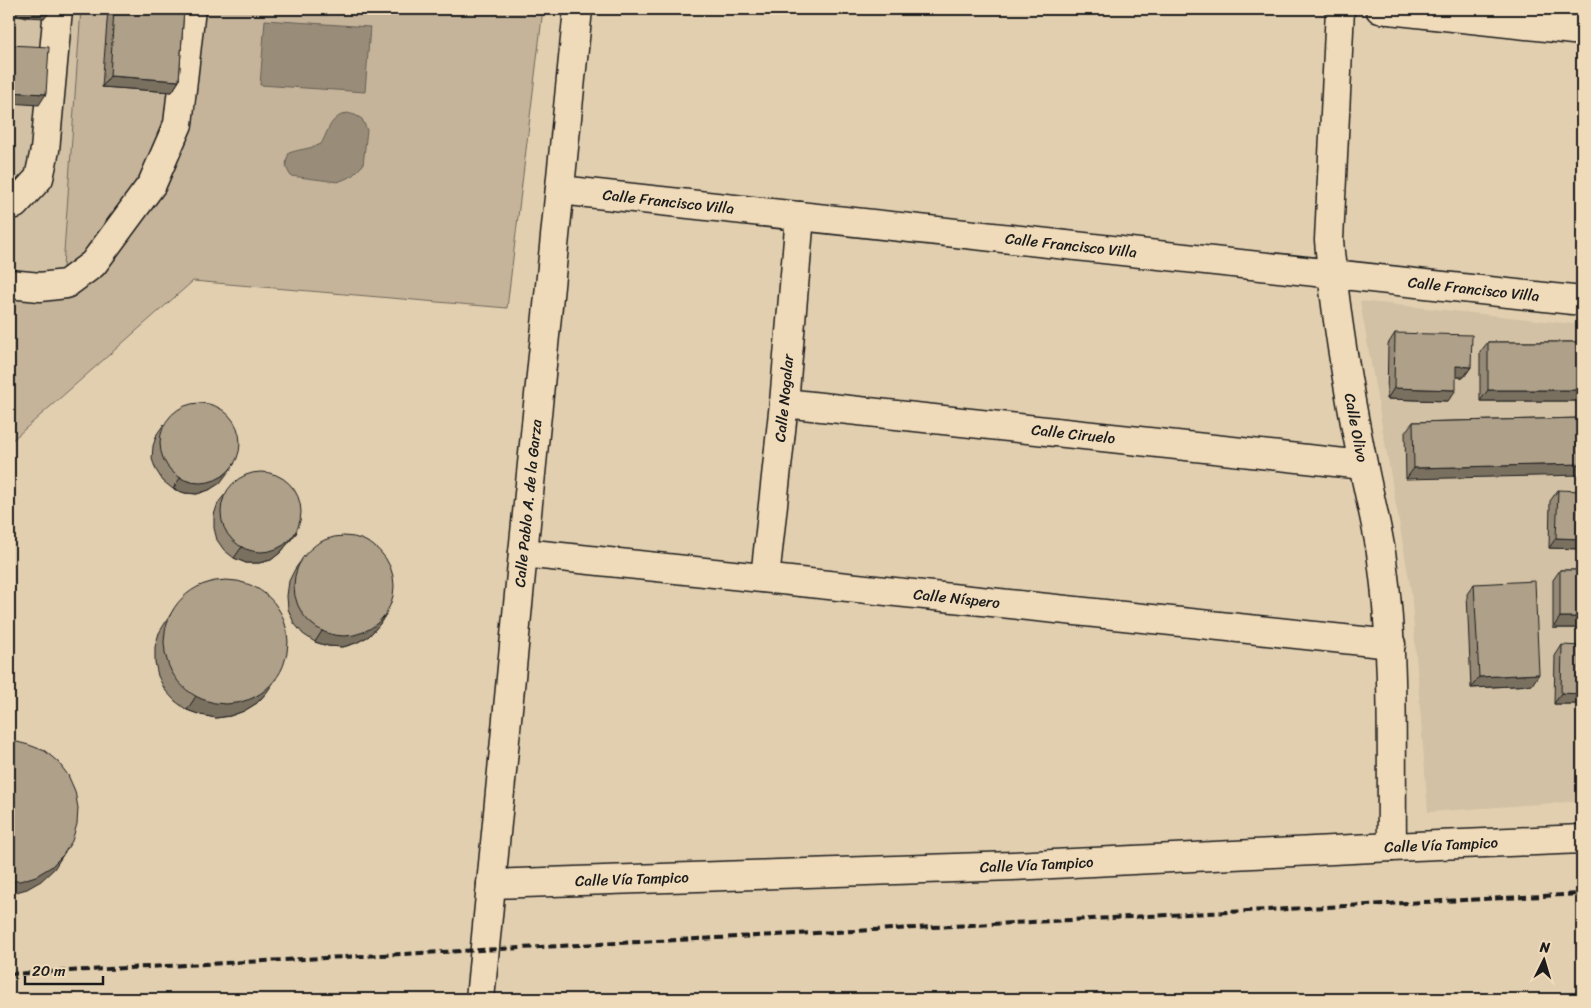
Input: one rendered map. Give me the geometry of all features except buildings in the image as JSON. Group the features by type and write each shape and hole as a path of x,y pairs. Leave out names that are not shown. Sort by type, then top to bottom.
{"street":[{"path":"9,203 15,204 39,178 45,150 58,9"},
{"path":"9,284 40,287 66,284 92,264 152,184 178,124 191,9"},
{"name":"Calle Pablo A. de la Garza","path":"480,999 578,9"},
{"name":"Calle Olivo","path":"1340,9 1329,240 1343,355 1382,558 1391,644 1392,847"},
{"path":"1380,9 1582,31"},
{"name":"Calle Francisco Villa","path":"560,190 1582,301"},
{"name":"Calle Nogalar","path":"765,578 784,403 800,216"},
{"name":"Calle Ciruelo","path":"784,403 1363,465"},
{"name":"Calle Níspero","path":"523,553 1391,644"},
{"name":"Calle Vía Tampico","path":"491,884 1013,866 1392,847 1582,840"}],"shaded area":[{"path":"9,9 81,9 62,281 9,277"},
{"path":"81,9 543,9 507,308 193,281 9,443 9,277 62,281"},
{"path":"265,20 370,27 365,92 260,85"},
{"path":"347,113 362,119 367,130 363,165 352,176 338,182 291,176 286,165 289,153 321,144 333,121"},
{"path":"1360,301 1582,325 1582,801 1428,812 1411,590"}],"railway":[{"path":"9,974 1582,894"}]}
